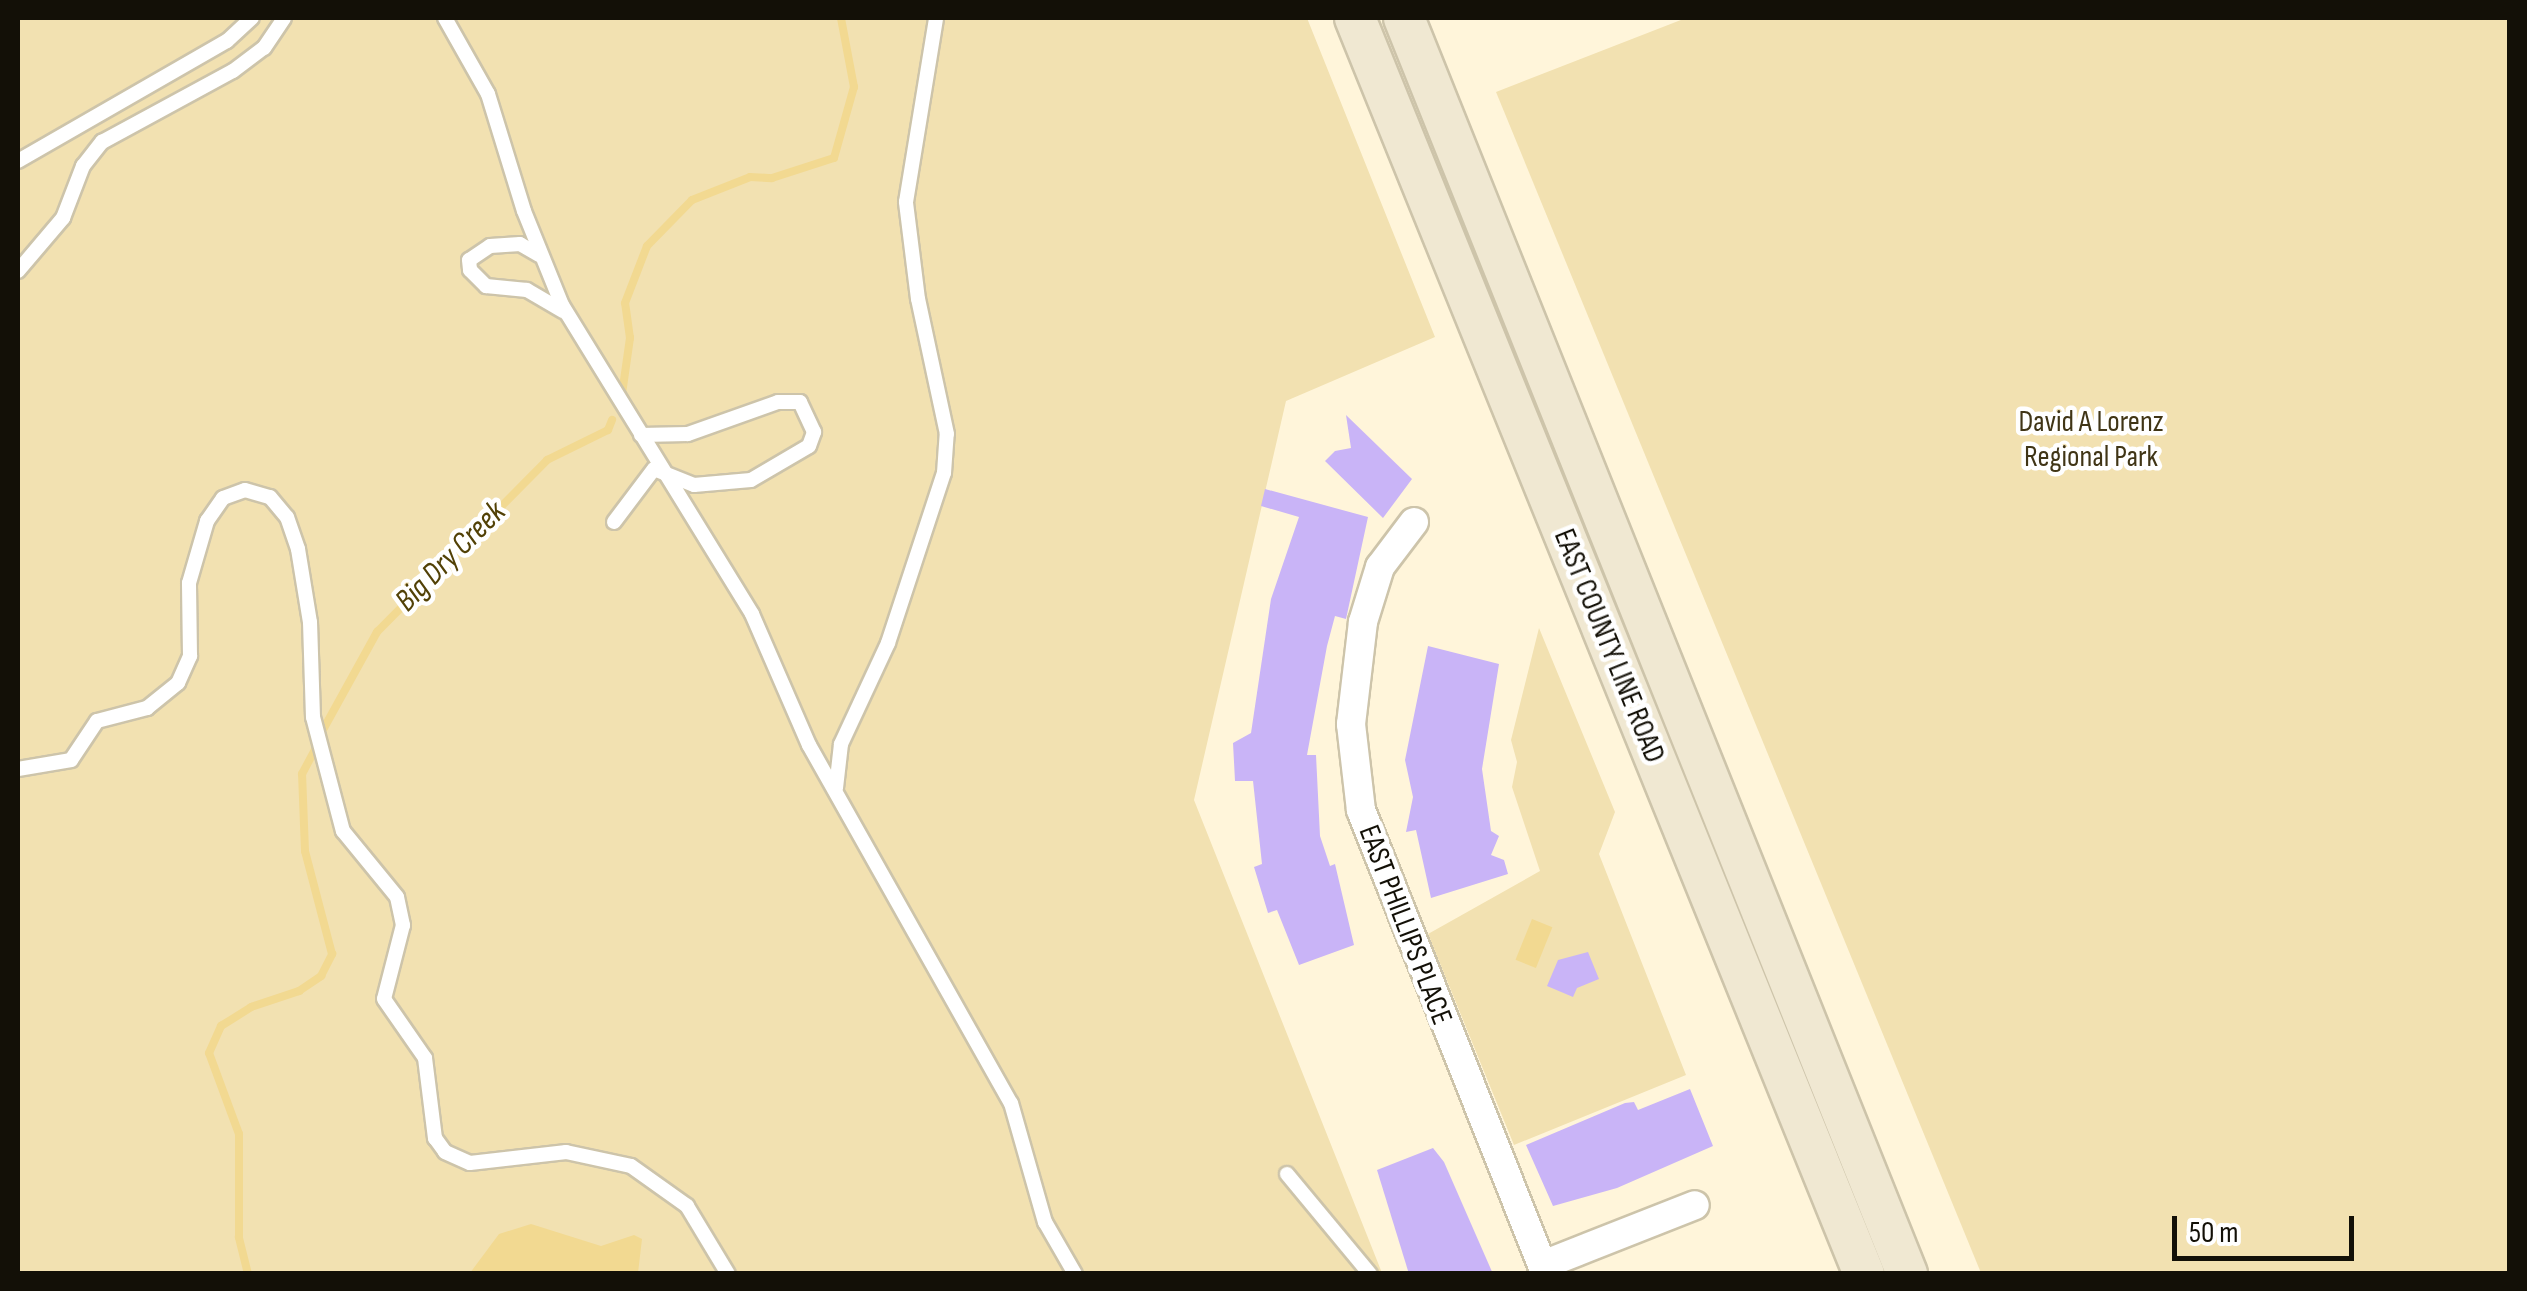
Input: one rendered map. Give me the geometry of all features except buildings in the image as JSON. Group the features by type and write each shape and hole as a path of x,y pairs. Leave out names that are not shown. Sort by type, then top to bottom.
{"main road":[{"name":"EAST COUNTY LINE ROAD","path":"1355,18 1864,1274"},
{"name":"EAST COUNTY LINE ROAD","path":"1404,18 1908,1274"}],"street":[{"name":"EAST PHILLIPS PLACE","path":"1414,522 1380,567 1363,622 1351,724 1358,796 1369,839 1544,1269 1695,1205"}],"lane":[{"path":"18,161 227,41 252,18"},
{"path":"18,271 63,218 83,166 102,142 232,71 264,48 284,18"},
{"path":"445,18 488,94 540,255 568,314 735,583 814,753 1010,1103 1045,1222 1075,1274"},
{"path":"838,798 834,780 840,744 888,643 944,473 948,434 918,298 906,202 936,18"},
{"path":"540,255 520,244 490,246 469,260 470,270 486,286 528,290 568,314"},
{"path":"614,522 654,469 694,485 752,480 809,446 810,414 800,402 778,402 688,434 642,436"},
{"path":"18,769 71,760 97,722 146,708 178,684 190,656 195,550 223,498 245,490 270,497 288,517 305,584 313,717 351,848 381,873 397,898 402,924 384,998 425,1058 436,1138 446,1152 470,1163 498,1164 596,1153 631,1166 687,1206 728,1274"},
{"path":"814,753 840,744"},
{"path":"1286,1174 1370,1274"}],"green space":[{"path":"18,18 1307,18 1435,337 1286,401 1194,800 1382,1273 18,1273"},
{"name":"David A Lorenz Regional Park","path":"1686,18 2509,18 2509,1273 1981,1273 1496,92"},
{"path":"1539,628 1615,812 1599,854 1686,1075 1514,1145 1428,934 1540,871 1512,787 1517,762 1511,740"}],"shaded area":[{"path":"1532,919 1552,927 1536,968 1516,960"},
{"path":"531,1224 601,1246 634,1235 642,1239 638,1273 470,1273 499,1234"}],"waterway":[{"name":"Big Dry Creek","path":"622,394 630,338 625,303 647,246 692,200 750,177 772,178 834,158 854,87 841,18"},
{"name":"Big Dry Creek","path":"324,728 377,632 547,460 608,430 612,420"},
{"name":"Big Dry Creek","path":"248,1274 239,1237 239,1134 209,1053 221,1026 251,1007 299,991 321,976 332,954 305,851 302,774 316,748"}]}
